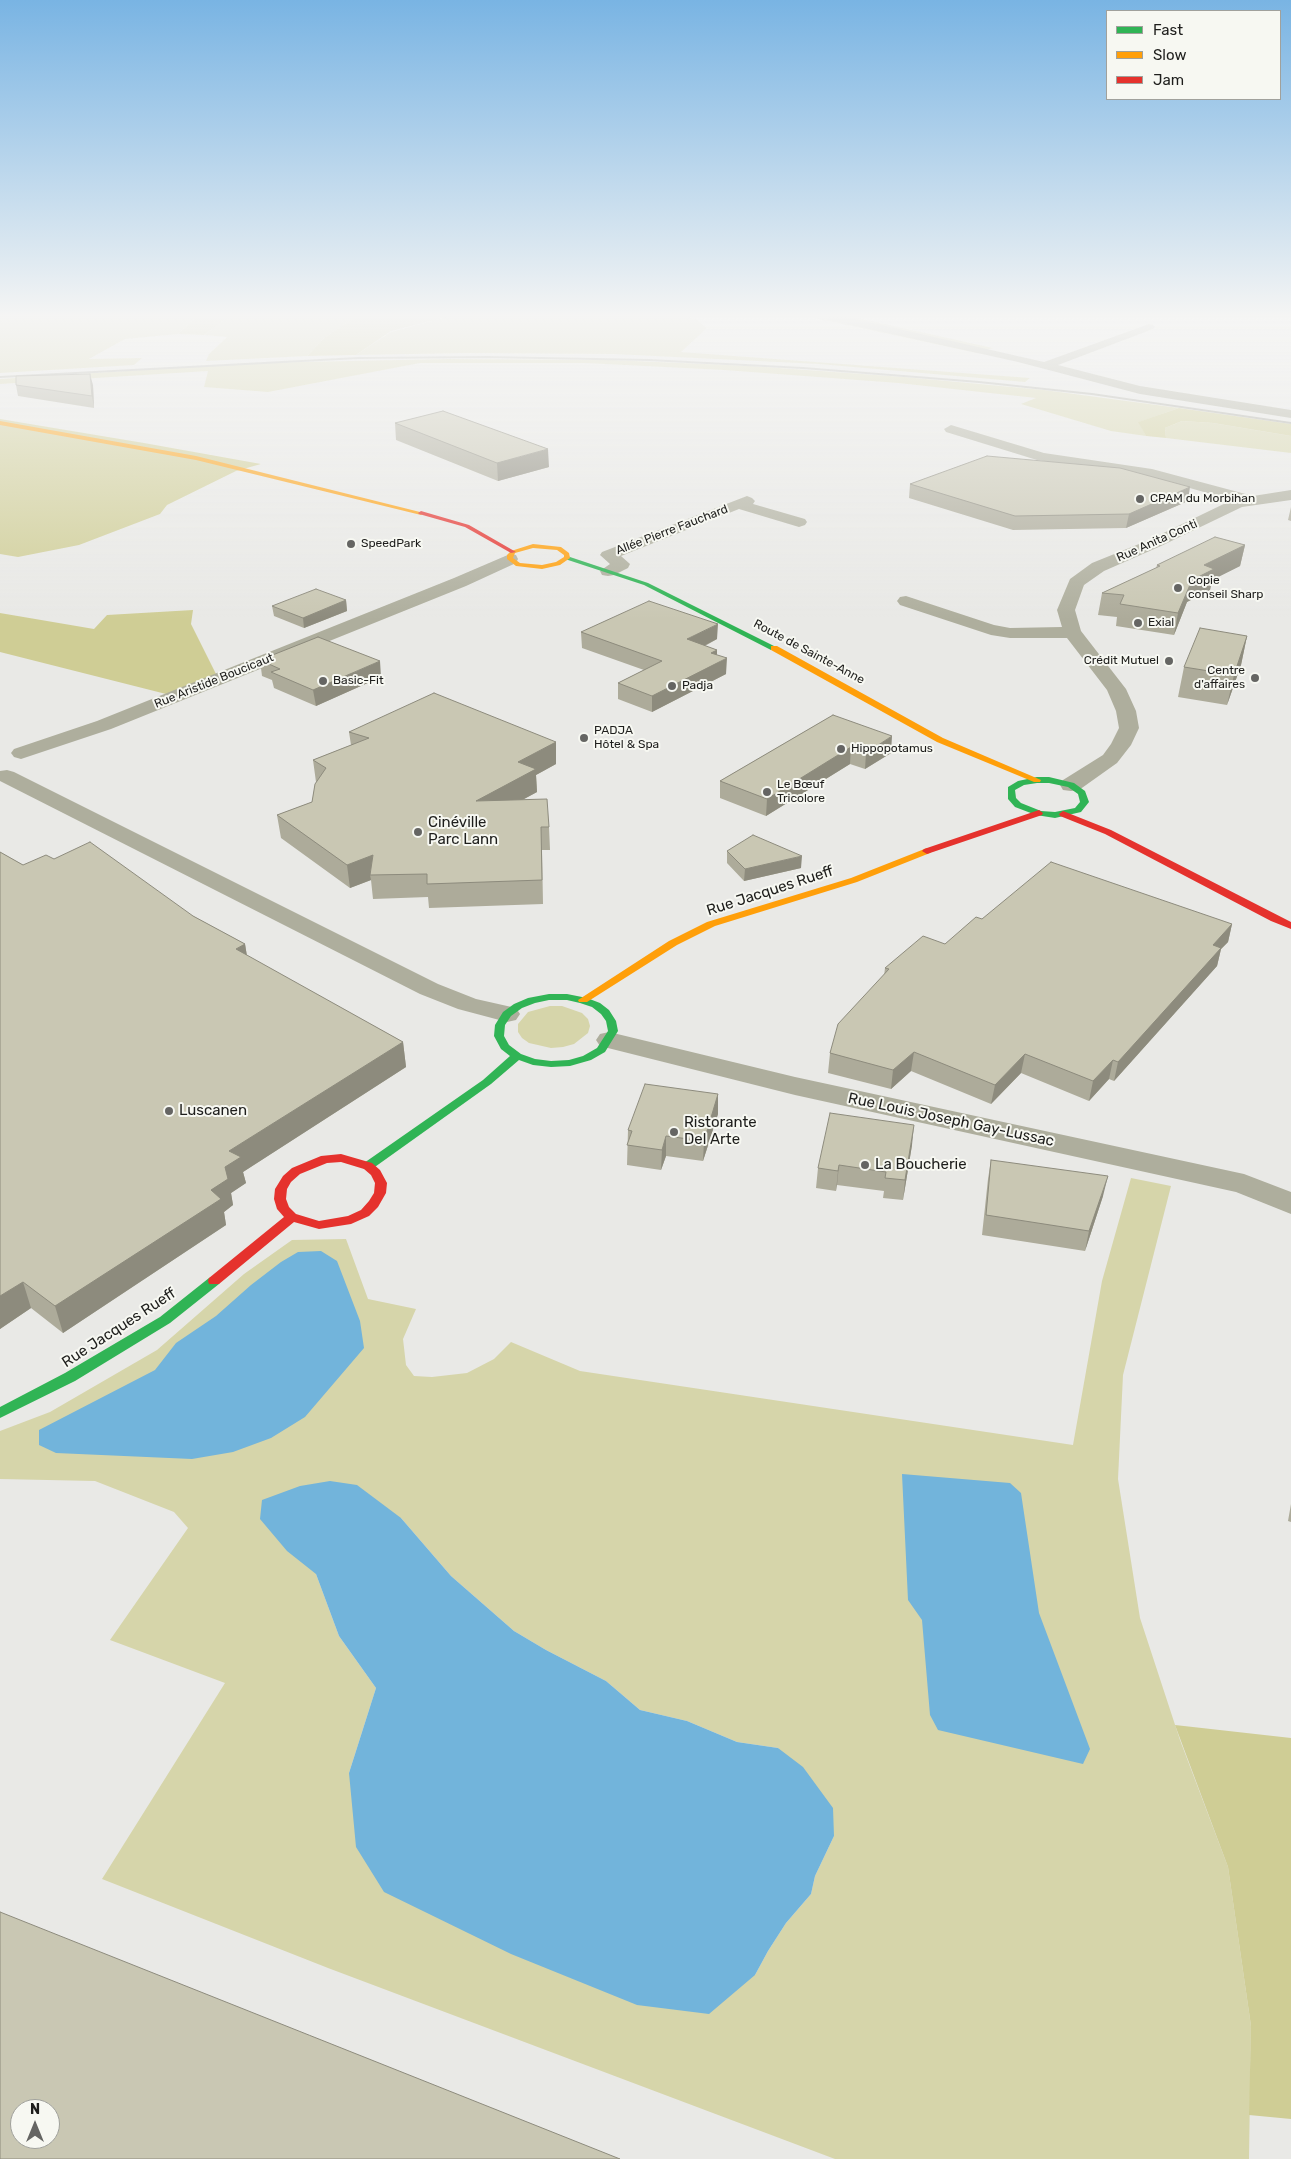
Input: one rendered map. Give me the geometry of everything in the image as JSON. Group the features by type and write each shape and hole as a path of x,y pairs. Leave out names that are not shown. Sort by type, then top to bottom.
{"main road":[{"path":"0,423 216,462 423,513 467,526 526,566"},
{"path":"423,513 465,521 533,546"},
{"path":"511,556 533,546"},
{"name":"Route de Sainte-Anne","path":"533,546 559,548 564,551 567,558 646,584 807,665 940,740 1037,780"},
{"path":"550,566 558,564 567,558"},
{"name":"Route de Sainte-Anne","path":"526,566 550,566 572,569 663,593"},
{"name":"Route de Sainte-Anne","path":"940,740 987,772"},
{"path":"1002,808 1021,783 1037,780 1070,785 1082,793 1085,802 1096,810"},
{"path":"1000,781 1012,794 1018,805 1039,813 1063,814 1078,810 1085,802"},
{"name":"Rue Jacques Rueff","path":"583,1000 673,943 711,924 846,882 949,843 1039,813"},
{"path":"1063,814 1108,832 1274,919 1291,926"},
{"name":"Rue Jacques Rueff","path":"949,843 990,816"},
{"path":"1114,822 1155,848 1183,870"},
{"path":"566,997 583,1000 596,1005 605,1012 611,1021 612,1030 610,1040 601,1050 587,1058 551,1064 533,1062 517,1056 506,1047 499,1036 500,1025 507,1014 518,1006 532,1000 566,997"},
{"path":"368,1166 487,1082 517,1056"},
{"path":"341,1158 355,1161 368,1166 381,1183 380,1193 374,1204 365,1213 351,1220 319,1225 292,1217 283,1209 280,1194 286,1179 296,1170 310,1164 325,1159 341,1158"},
{"name":"Rue Jacques Rueff","path":"0,1413 70,1378 165,1320 292,1217"}],"street":[{"path":"951,430 1042,457 1152,473 1250,500"},
{"name":"Rue Anita Conti","path":"1070,785 1110,759 1121,745 1129,728 1126,711 1116,689 1072,632 1066,610 1076,583 1098,567 1155,543 1238,502 1291,495"},
{"name":"Allée Pierre Fauchard","path":"608,571 622,564 608,555 743,503 799,522"},
{"name":"Rue Aristide Boucicaut","path":"22,753 104,725 460,582 511,556"},
{"name":"Rue Aristide Boucicaut","path":"460,582 526,566"},
{"path":"906,601 991,630 1010,633 1072,632"},
{"path":"0,746 12,748 22,753 25,758 23,764 3,777"},
{"path":"3,777 429,989 467,1004 507,1014"},
{"name":"Rue Louis Joseph Gay-Lussac","path":"610,1040 795,1086 1244,1184 1291,1204"}],"green space":[{"path":"1067,418 1151,418 1139,422 1146,436 1111,431"},
{"path":"1182,421 1213,423 1291,436 1291,453 1166,438 1165,428"},
{"path":"550,1006 562,1006 582,1013 588,1019 590,1026 588,1033 574,1044 551,1048 529,1043 522,1038 518,1032 518,1024 528,1012"},
{"path":"1131,1178 1171,1186 1123,1375 1118,1479 1140,1618 1180,1740 1228,1867 1251,2026 1249,2159 835,2159 328,1968 102,1879 225,1683 110,1640 188,1528 174,1512 95,1481 0,1479 0,1431 50,1412 157,1350 244,1274 292,1240 346,1239 368,1299 416,1309 403,1339 406,1365 414,1376 432,1377 467,1373 494,1359 511,1342 580,1371 1073,1445 1102,1281","holes":["401,1518 451,1576 514,1631 606,1681 640,1710 687,1721 737,1742 778,1748 834,1836 815,1876 811,1894 786,1923 755,1975 349,1773 376,1688 339,1636 316,1574"]}],"shaded area":[{"path":"1150,418 1247,418 1291,424 1291,436 1213,423 1182,421 1165,428 1166,438 1146,436 1138,422"},
{"path":"0,419 261,464 236,471 167,505 160,514 79,545 18,557 0,554"},
{"path":"193,610 191,624 216,674 170,695 0,652 0,613 94,629 107,615"},
{"path":"1175,1725 1291,1738 1291,2119 1249,2115 1251,2026 1228,1867"}],"water":[{"path":"321,1251 337,1261 360,1321 364,1348 305,1417 271,1438 233,1452 192,1459 56,1453 39,1445 39,1430 155,1370 176,1343 216,1316 281,1262 298,1252"},
{"path":"902,1474 1010,1483 1021,1493 1039,1613 1090,1749 1083,1764 938,1730 930,1715 922,1620 908,1600"},
{"path":"330,1481 357,1485 401,1518 451,1576 514,1631 606,1681 640,1710 687,1721 737,1742 778,1748 803,1767 833,1808 834,1836 815,1876 811,1894 786,1923 755,1975 709,2014 637,2005 511,1954 384,1892 356,1847 349,1773 376,1688 339,1636 316,1574 287,1551 260,1519 262,1500 300,1486"}],"building":[{"path":"416,418 462,418 548,449 497,463 395,423"},
{"path":"987,456 1120,468 1190,487 1129,514 1015,516 910,484"},
{"path":"1215,537 1245,545 1204,565 1214,569 1192,580 1178,613 1120,604 1124,595 1102,593 1160,566 1157,565"},
{"path":"316,589 346,600 303,618 272,606"},
{"path":"649,601 718,624 687,639 717,650 711,653 727,658 652,696 618,683 662,661 581,632"},
{"path":"1200,628 1247,636 1234,675 1184,667"},
{"path":"318,637 380,661 313,690 271,672 280,669 260,660"},
{"path":"434,693 556,742 518,762 536,769 476,801 547,799 549,827 541,827 542,880 427,884 427,874 370,875 373,855 347,865 277,815 312,802 315,784 326,768 313,760 369,738 349,732"},
{"path":"833,715 892,736 866,753 851,747 767,799 720,781"},
{"path":"753,835 802,856 745,869 727,851"},
{"name":"Luscanen","path":"90,842 193,916 245,944 236,949 403,1042 229,1151 241,1157 225,1167 228,1179 211,1190 221,1199 55,1306 23,1282 0,1296 0,852 23,865 46,855 54,859"},
{"path":"1051,862 1232,924 1213,945 1221,948 1118,1062 1113,1060 1093,1081 1025,1054 995,1085 914,1052 893,1070 830,1053 838,1024 889,969 885,968 923,936 945,944 976,917 982,919"},
{"name":"Ristorante Del Arte","path":"645,1084 718,1094 704,1141 666,1136 662,1150 627,1145 632,1131 628,1130"},
{"path":"830,1113 914,1125 905,1180 885,1178 886,1172 839,1165 838,1171 818,1168"},
{"path":"991,1160 1108,1176 1089,1231 986,1215"},
{"path":"0,1912 620,2159 0,2159"}],"railway":[{"path":"1255,418 1291,423"}],"traffic: fast":[{"path":"567,558 646,584 774,648"},
{"path":"1037,780 1049,780 1071,785 1082,793 1085,802 1078,810 1055,815 1039,813 1018,805 1012,799 1011,789 1021,783 1037,780"},
{"path":"549,997 567,997 583,1000 596,1005 605,1012 611,1021 613,1031 601,1050 587,1058 570,1063 551,1064 533,1062 517,1056 505,1047 499,1036 500,1025 507,1014 518,1006 532,1000 549,997"},
{"path":"368,1166 487,1082 517,1056"},
{"path":"0,1413 70,1377 165,1320 214,1281"}],"traffic: slow":[{"path":"0,423 196,458 421,513"},
{"path":"533,546 559,548 567,554 567,558 558,564 542,567 518,565 510,559 510,555 513,552 533,546"},
{"path":"774,648 940,740 1037,780"},
{"path":"583,1000 673,943 711,924 854,880 927,851"}],"traffic: jam":[{"path":"421,513 467,526 513,552"},
{"path":"927,851 1039,813"},
{"path":"1063,814 1108,832 1274,919 1291,926"},
{"path":"341,1158 368,1166 376,1173 381,1183 380,1193 374,1204 365,1213 351,1220 319,1225 292,1217 283,1209 280,1199 281,1189 287,1179 296,1171 325,1159 341,1158"},
{"path":"214,1281 292,1217"}],"place":[{"name":"CPAM du Morbihan","path":"1140,499"},
{"name":"SpeedPark","path":"351,544"},
{"name":"Copie conseil Sharp","path":"1178,588"},
{"name":"Exial","path":"1138,623"},
{"name":"Crédit Mutuel","path":"1169,661"},
{"name":"Centre d'affaires","path":"1255,678"},
{"name":"Basic-Fit","path":"323,681"},
{"name":"Padja","path":"672,686"},
{"name":"PADJA Hôtel & Spa","path":"584,738"},
{"name":"Hippopotamus","path":"841,749"},
{"name":"Le Bœuf Tricolore","path":"767,792"},
{"name":"Cinéville Parc Lann","path":"418,832"},
{"name":"Luscanen","path":"169,1111"},
{"name":"Ristorante Del Arte","path":"674,1132"},
{"name":"La Boucherie","path":"865,1165"}]}
